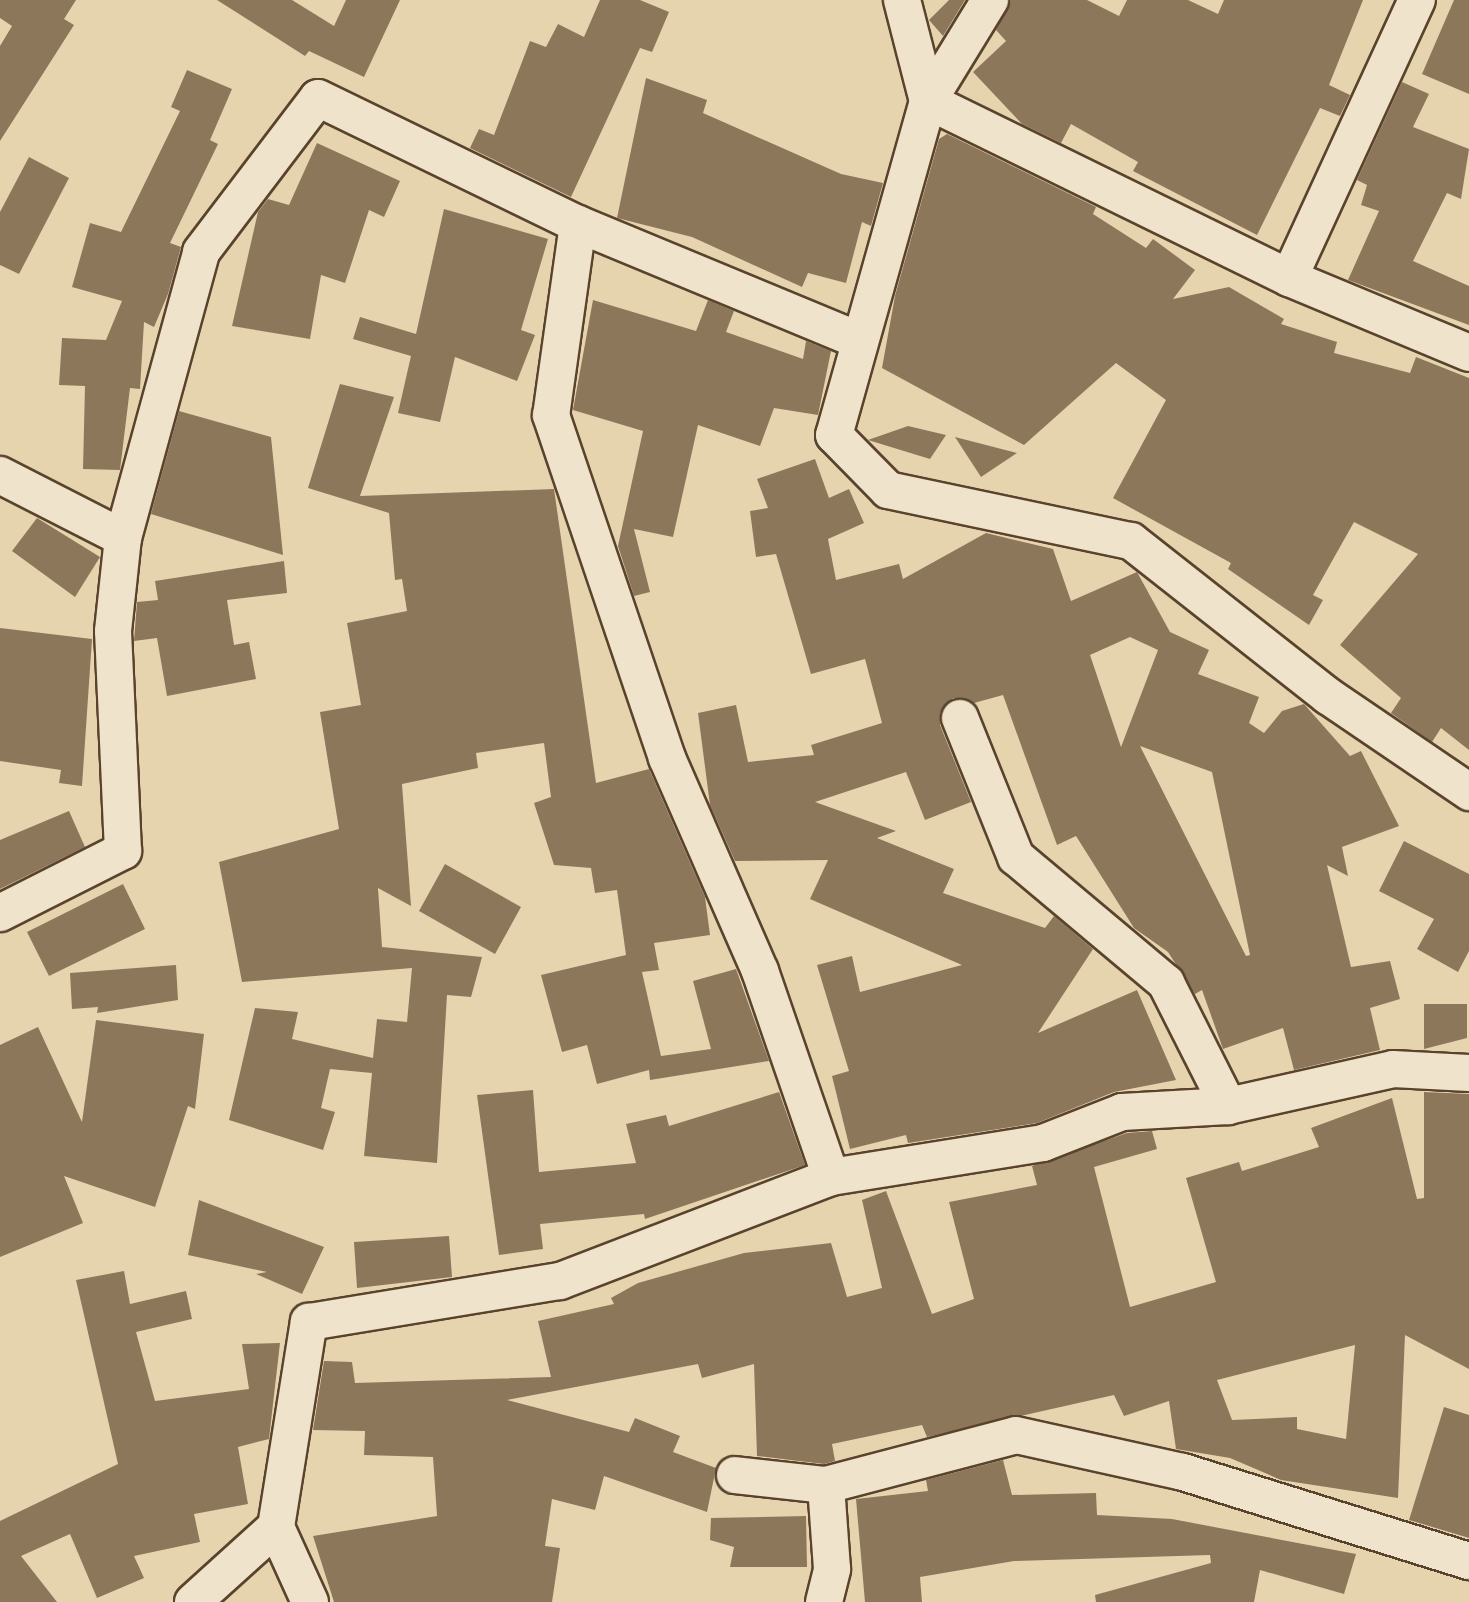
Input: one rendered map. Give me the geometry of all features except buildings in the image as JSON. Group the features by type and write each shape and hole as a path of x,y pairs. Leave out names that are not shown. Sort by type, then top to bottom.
{"street":[{"path":"902,0 928,101 1289,278 1469,353"},
{"path":"990,0 928,101 858,340 834,435 888,490 1131,541 1328,696 1469,792"},
{"path":"1289,278 1417,0"},
{"path":"0,913 123,851 113,631 123,538 201,252 318,98 578,224 858,340"},
{"path":"578,224 551,415 667,758 760,971 831,1177"},
{"path":"0,475 123,538"},
{"path":"960,718 1016,857 1166,983 1228,1106"},
{"path":"310,1602 276,1527 309,1322 560,1281 831,1177 1043,1143 1122,1112 1228,1106 1393,1069 1469,1073"},
{"path":"735,1475 826,1485 1016,1435 1183,1472 1469,1561"},
{"path":"824,1602 832,1569 826,1485"},
{"path":"193,1602 276,1527"}]}
